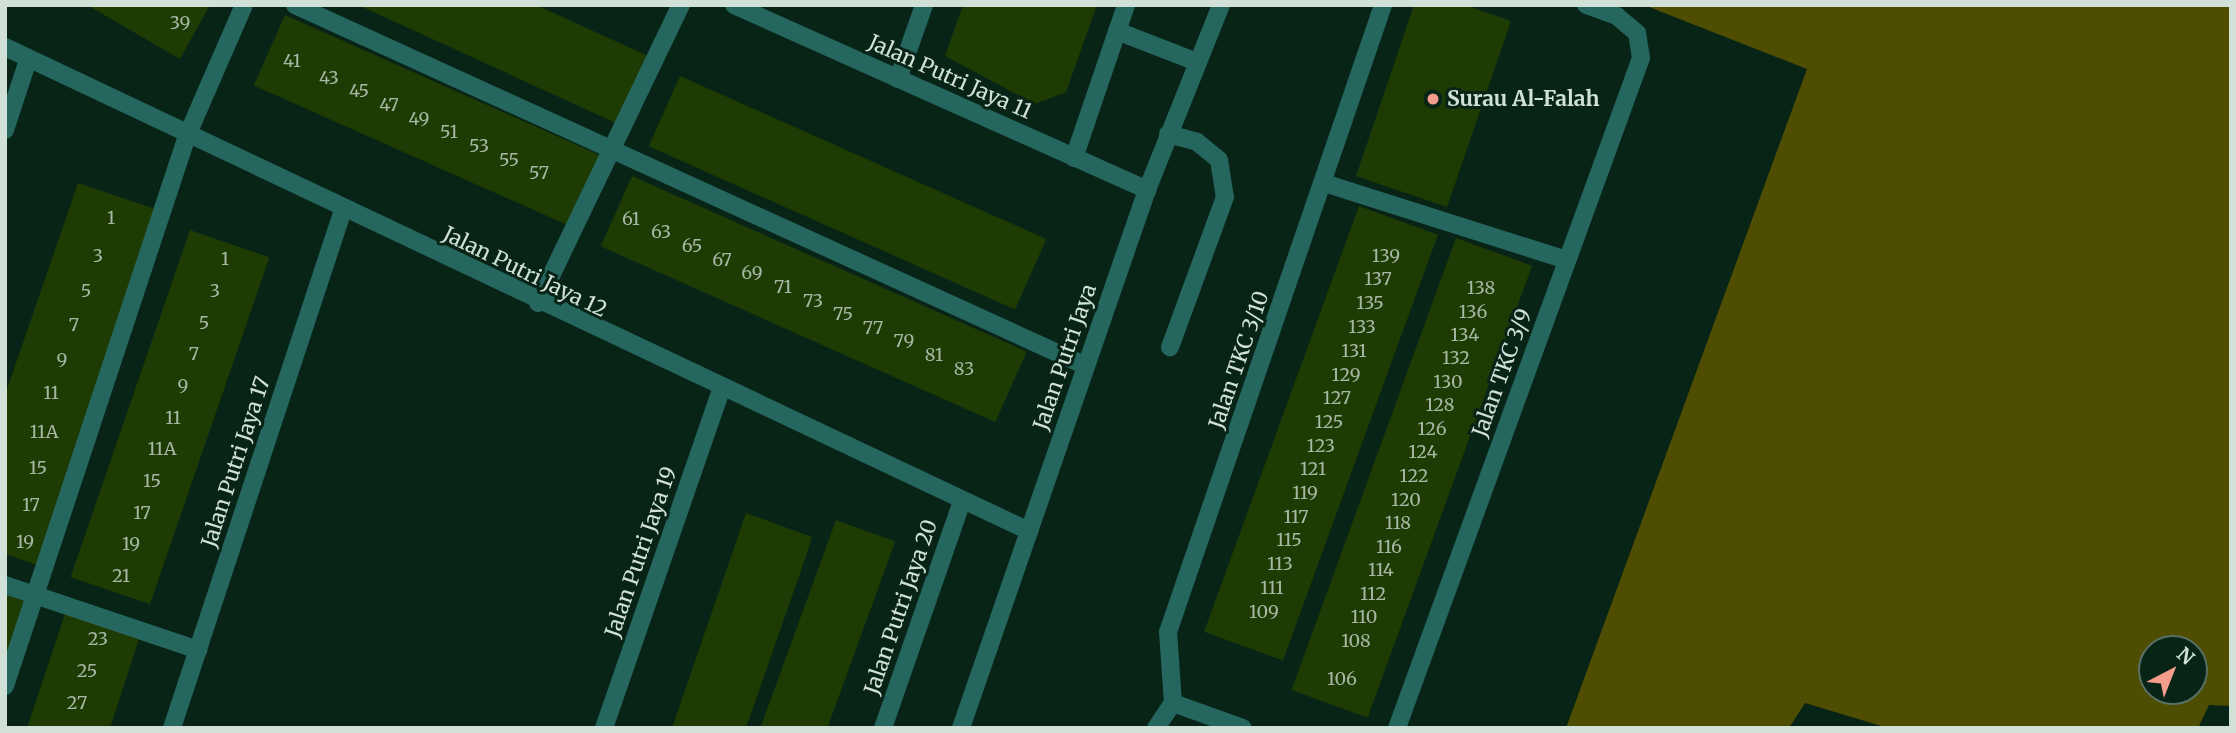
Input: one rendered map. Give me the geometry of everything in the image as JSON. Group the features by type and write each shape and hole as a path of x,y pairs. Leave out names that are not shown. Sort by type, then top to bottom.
{"street":[{"path":"5,685 187,135 244,5"},
{"path":"295,5 610,152 1086,366"},
{"path":"538,303 681,5"},
{"path":"898,79 924,5"},
{"path":"1074,158 1126,5"},
{"name":"Jalan Putri Jaya","path":"961,728 1147,190 1221,5"},
{"name":"Jalan TKC 3/10","path":"1173,704 1168,632 1383,5"},
{"name":"Jalan TKC 3/9","path":"1397,728 1641,58 1637,33 1617,16 1586,5"},
{"name":"Jalan Putri Jaya 11","path":"743,7 1147,190"},
{"path":"1117,31 1197,62"},
{"name":"Jalan Putri Jaya 12","path":"5,47 720,390 1029,531"},
{"path":"5,130 28,60"},
{"path":"1168,134 1197,142 1219,160 1225,197 1170,347"},
{"path":"1324,183 1567,260"},
{"name":"Jalan Putri Jaya 17","path":"172,728 343,210"},
{"name":"Jalan Putri Jaya 19","path":"604,728 720,390"},
{"name":"Jalan Putri Jaya 20","path":"883,728 962,501"},
{"path":"5,585 198,650"},
{"path":"1156,728 1173,704 1242,728"}],"shaded area":[{"path":"1644,5 2231,5 2231,706 2209,705 2198,728 1888,728 1805,703 1789,728 1566,728 1807,69"}],"building":[{"path":"87,5 210,5 180,59"},
{"path":"358,5 536,5 648,56 618,124"},
{"path":"963,5 1097,5 1066,92 1035,104 945,56"},
{"name":"Surau Al-Falah","path":"1414,5 1465,5 1511,21 1447,207 1356,176"},
{"path":"285,15 601,156 570,226 254,85"},
{"path":"680,76 1046,239 1015,309 649,146"},
{"path":"632,176 1027,352 995,422 601,246"},
{"path":"78,183 158,210 37,565 5,554 5,395"},
{"path":"1359,206 1438,235 1283,660 1204,632"},
{"path":"190,230 269,257 150,604 71,577"},
{"path":"1456,238 1532,266 1368,718 1291,690"},
{"path":"746,513 812,537 805,559 746,728 672,728"},
{"path":"836,520 895,542 827,728 761,727"},
{"path":"5,592 28,600 5,666"},
{"path":"66,611 140,636 110,728 27,728"}],"place":[{"name":"Surau Al-Falah","path":"1433,99"}]}
